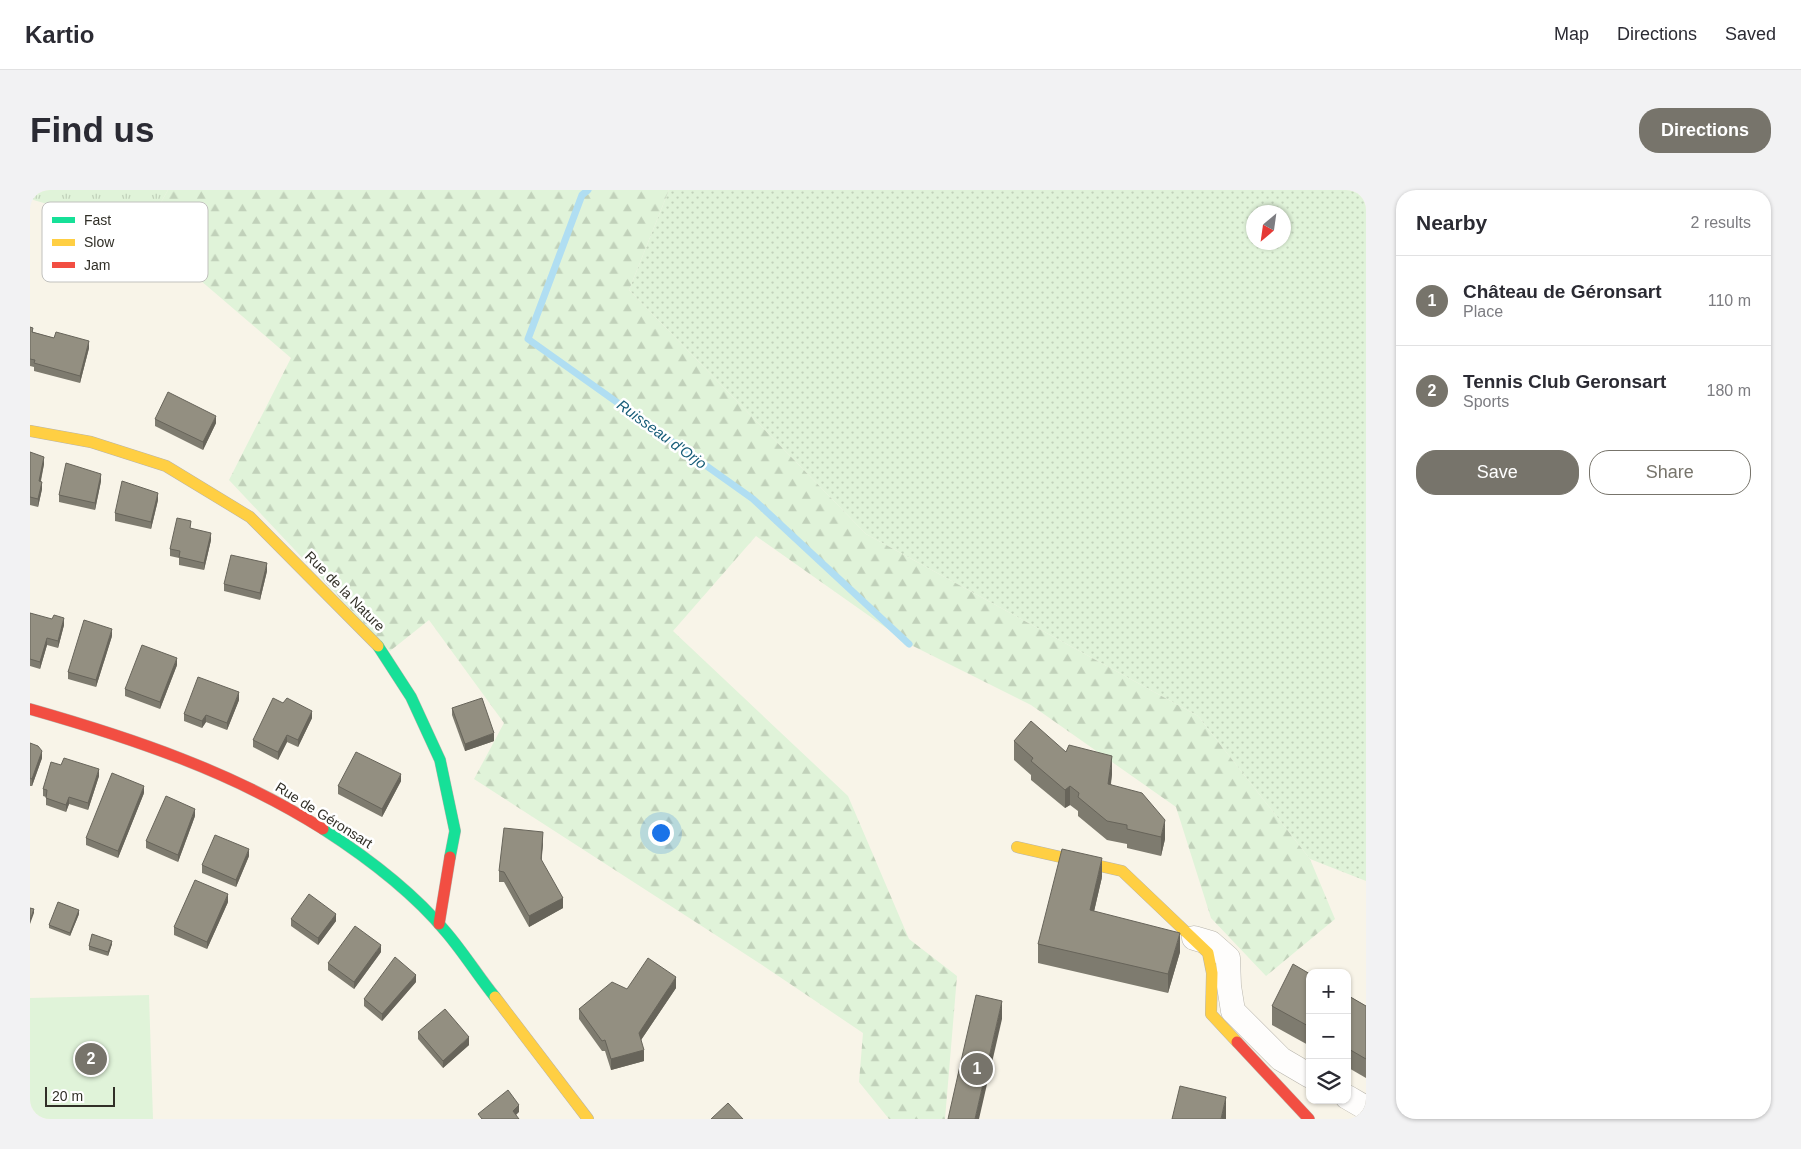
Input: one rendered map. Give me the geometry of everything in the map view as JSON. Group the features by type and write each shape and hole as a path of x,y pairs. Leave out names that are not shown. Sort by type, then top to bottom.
{"street":[{"name":"Rue de la Nature","path":"30,431 91,442 166,466 250,518 380,648 411,697 440,760 455,831 439,924"},
{"name":"Rue de Géronsart","path":"30,708 136,742 208,770 267,796 358,852 398,884 439,924 588,1119"},
{"path":"1018,847 1122,871 1194,938 1208,953 1212,973 1211,1014 1309,1119"},
{"path":"1194,938 1211,943 1228,958 1229,986 1234,1011 1281,1059 1306,1074"},
{"path":"1351,1100 1366,1108"}],"green space":[{"path":"30,190 168,190 161,202 42,202 30,199"},
{"path":"168,190 669,190 629,290 866,534 1198,716 1310,859 1335,919 1266,976 1211,918 1176,807 1031,705 909,644 756,536 673,631 848,796 909,939 957,976 945,1119 889,1119 859,1082 863,1033 759,963 474,779 504,723 429,620 390,651 229,480 291,358 202,282 208,282 208,202 161,202"},
{"path":"669,190 1366,190 1366,881 1310,859 1198,716 866,534 629,290"},
{"path":"149,995 153,1119 30,1119 30,998"}],"building":[{"path":"30,327 33,328 32,332 54,338 56,332 89,341 80,376 34,363 35,360 30,359"},
{"path":"168,392 216,416 203,442 155,419"},
{"path":"30,452 44,457 39,481 42,482 38,499 30,497"},
{"path":"66,463 101,474 95,503 59,495"},
{"path":"122,481 158,493 151,522 115,513"},
{"path":"177,518 191,521 190,528 211,533 204,563 179,557 180,551 170,549"},
{"path":"231,555 267,563 260,593 224,584"},
{"path":"30,613 52,619 54,615 64,618 58,641 47,638 40,662 30,659"},
{"path":"84,620 112,629 96,680 68,672"},
{"path":"142,645 177,658 160,702 125,689"},
{"path":"198,677 239,692 227,723 206,715 202,721 184,714"},
{"path":"273,698 283,703 287,698 312,711 298,740 287,735 278,752 253,740"},
{"path":"482,698 494,733 465,744 452,708"},
{"path":"1031,721 1066,752 1069,745 1112,756 1108,784 1142,793 1165,820 1161,837 1127,829 1127,825 1107,821 1078,797 1079,793 1070,786 1065,790 1031,761 1033,758 1014,741"},
{"path":"30,743 38,746 42,751 32,779 30,778"},
{"path":"356,752 401,774 382,809 338,786"},
{"path":"64,758 99,769 88,803 69,797 66,805 46,798 47,790 43,789 51,762 61,765"},
{"path":"112,773 144,786 118,851 86,838"},
{"path":"166,796 195,809 178,855 146,841"},
{"path":"504,828 543,832 541,859 563,898 529,916 504,872 499,871"},
{"path":"215,835 249,849 236,880 202,865"},
{"path":"1062,849 1102,858 1090,910 1180,933 1168,974 1038,944"},
{"path":"195,880 228,894 207,942 174,927"},
{"path":"309,894 336,914 318,938 291,919"},
{"path":"58,902 79,910 70,933 49,925"},
{"path":"30,908 34,909 30,920"},
{"path":"355,926 381,945 354,982 328,963"},
{"path":"92,934 112,941 108,952 89,946"},
{"path":"395,957 416,975 382,1014 364,999"},
{"path":"648,958 676,977 639,1033 644,1050 611,1059 605,1040 602,1041 579,1009 612,982 627,989"},
{"path":"1293,964 1306,972 1306,1025 1272,1006"},
{"path":"976,995 1002,1001 975,1119 948,1119"},
{"path":"1351,997 1366,1006 1366,1059 1351,1050"},
{"path":"445,1009 469,1037 443,1061 418,1032"},
{"path":"1180,1086 1226,1097 1221,1119 1172,1119"},
{"path":"508,1090 519,1105 513,1111 519,1119 482,1119 478,1114"},
{"path":"728,1103 743,1119 711,1119"}],"waterway":[{"name":"Ruisseau d'Orjo","path":"588,190 582,195 528,339 753,499 909,644"}],"traffic: fast":[{"path":"378,646 411,697 440,760 455,831 450,857"},
{"path":"323,829 389,876 419,903 453,940 495,997"}],"traffic: slow":[{"path":"30,431 91,442 166,466 250,517 378,646"},
{"path":"1017,847 1122,871 1208,953 1212,973 1211,1014 1237,1042"},
{"path":"495,997 588,1119"}],"traffic: jam":[{"path":"30,709 106,732 181,758 254,790 323,829"},
{"path":"439,924 450,857"},
{"path":"1237,1042 1309,1119"}],"place":[{"name":"Tennis Club Geronsart","path":"91,1059"},
{"name":"Château de Géronsart","path":"977,1069"}]}
